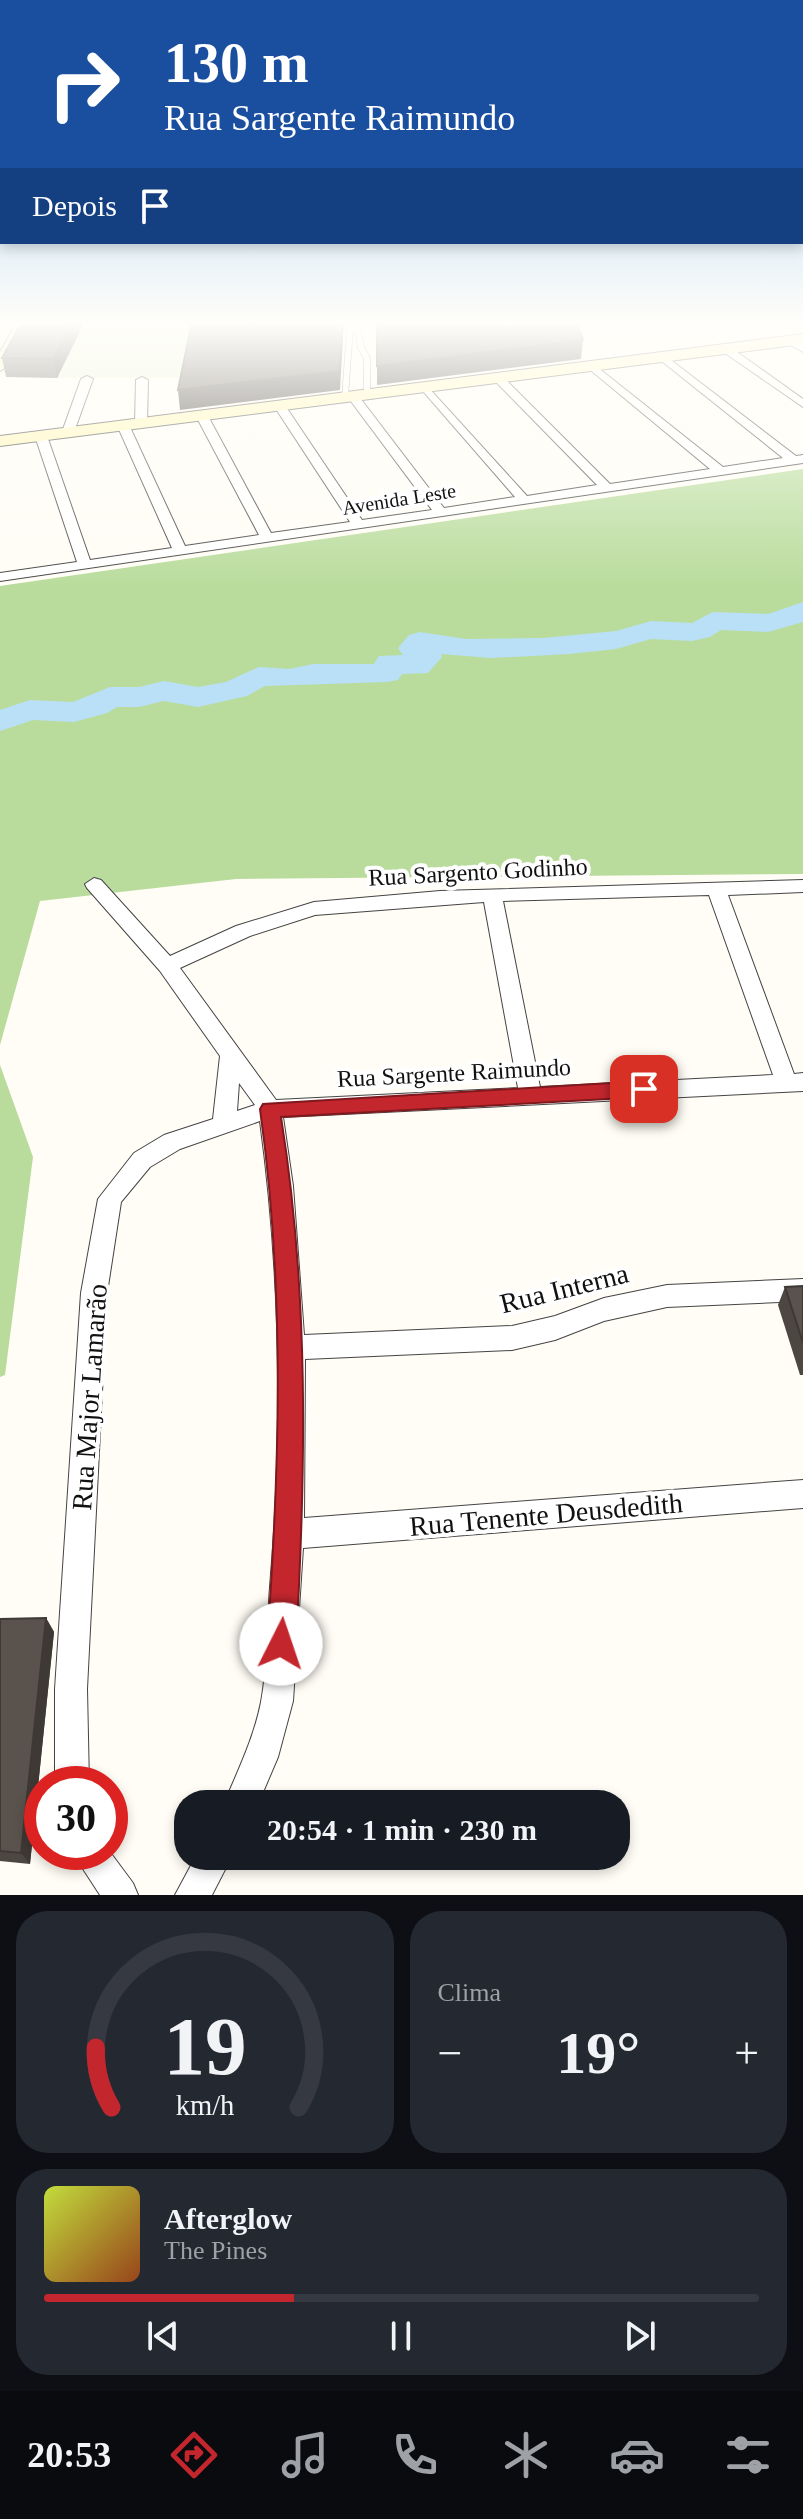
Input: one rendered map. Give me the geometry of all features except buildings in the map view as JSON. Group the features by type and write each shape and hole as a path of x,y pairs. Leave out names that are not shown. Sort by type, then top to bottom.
{"street":[{"path":"68,432 76,410"},
{"path":"135,410 132,424 181,552"},
{"path":"0,441 245,410"},
{"path":"283,410 359,526"},
{"path":"366,410 441,513"},
{"path":"446,410 525,501"},
{"path":"530,410 607,488"},
{"path":"646,410 720,471"},
{"path":"734,410 799,460"},
{"path":"202,416 267,538"},
{"path":"41,436 85,565"},
{"name":"Avenida Leste","path":"0,577 799,460"},
{"path":"94,884 167,966 270,1109 281,1186 292,1348 289,1534 277,1701 262,1757 247,1790"},
{"name":"Rua Sargento Godinho","path":"167,966 243,931 314,909 492,895 803,886"},
{"path":"716,888 795,1082"},
{"path":"492,895 530,1095"},
{"path":"224,1125 231,1055"},
{"name":"Rua Sargente Raimundo","path":"270,1109 795,1082"},
{"name":"Rua Major Lamarão","path":"72,1766 71,1689 94,1293 110,1199 124,1178 142,1160 172,1142 270,1109"},
{"name":"Rua Interna","path":"292,1348 512,1338 555,1328 604,1310 667,1296 803,1290"},
{"name":"Rua Tenente Deusdedith","path":"289,1534 803,1494"},
{"path":"102,1870 121,1895"},
{"path":"192,1895 207,1870"}],"green space":[{"path":"803,469 803,874 236,879 40,901 0,1045 0,586"},
{"path":"0,1065 33,1157 5,1375 0,1377"}],"waterway":[{"path":"0,721 30,710 74,712 96,706 110,697 139,697 164,691 198,697 236,689 259,676 289,678 313,673 387,673 390,663 417,666 427,657 413,648 420,641 466,648 543,647 616,640 651,630 692,632 707,627 713,621 768,623 803,611"}],"route":[{"path":"281,1644 289,1534 292,1348 281,1186 270,1109 644,1089"}]}
